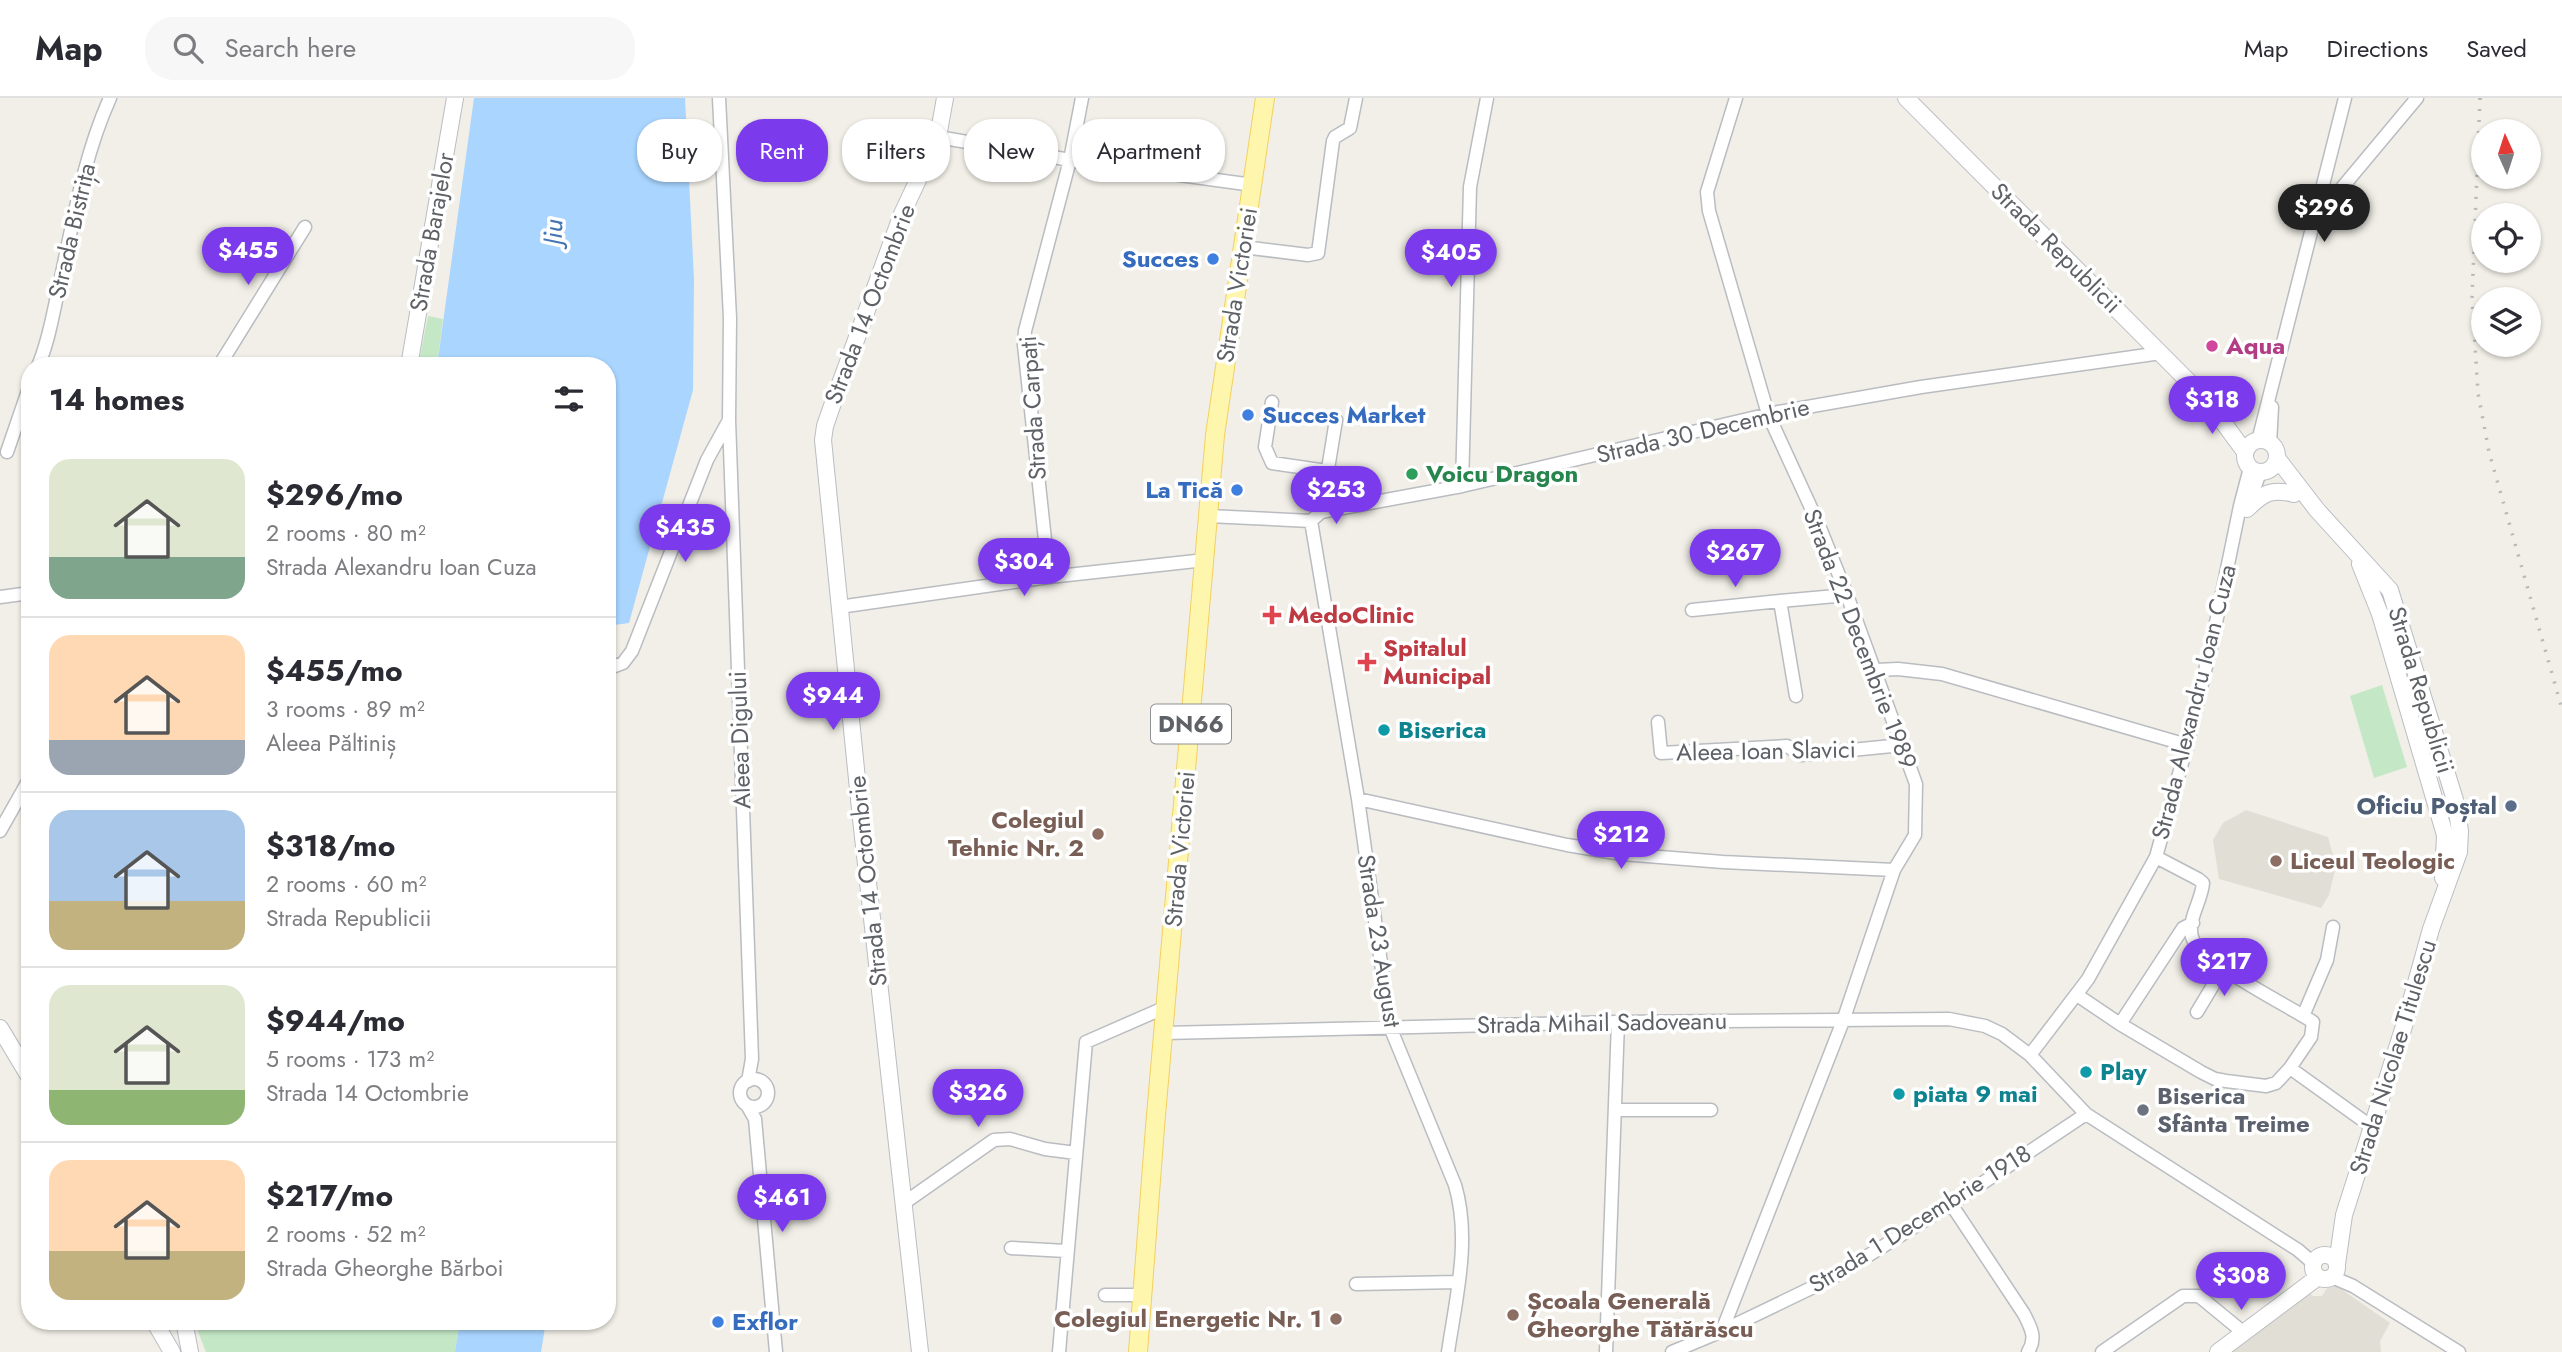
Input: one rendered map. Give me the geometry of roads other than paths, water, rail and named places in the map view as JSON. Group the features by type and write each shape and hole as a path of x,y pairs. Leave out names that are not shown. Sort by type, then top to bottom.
{"main road":[{"name":"Strada Barajelor","path":"411,357 455,98"},
{"name":"Strada 14 Octombrie","path":"941,119 945,98"},
{"name":"Strada Victoriei","path":"1138,1352 1219,397 1265,98"},
{"name":"Strada Republicii","path":"1906,98 2383,579 2398,610 2455,800 2460,831 2459,852 2441,898"},
{"name":"Strada 14 Octombrie","path":"917,182 902,214 825,426 824,454 920,1352"},
{"name":"Strada Republicii","path":"2261,456 2294,494 2317,510"},
{"path":"2242,515 2260,496 2269,491 2280,490 2294,494"},
{"name":"Strada Republicii","path":"2355,553 2371,585 2445,835 2446,855 2441,898"},
{"path":"2380,614 2398,610"},
{"name":"Strada Nicolae Titulescu","path":"2218,1352 2286,1302 2324,1266 2344,1215 2372,1127 2441,898"},
{"path":"0,1028 21,1063"},
{"path":"159,1330 172,1352"},
{"path":"186,1330 190,1352"}],"street":[{"name":"Strada Bistrița","path":"42,357 82,177 110,98"},
{"name":"Aleea Digului","path":"719,98 730,318 729,420 752,1059 748,1081"},
{"name":"Strada Carpați","path":"1049,577 1024,345 1025,331 1070,160 1082,98"},
{"path":"1243,247 1308,255 1318,253 1334,141 1335,137 1350,128 1356,98"},
{"path":"1462,486 1470,187 1487,98"},
{"name":"Strada 22 Decembrie 1989","path":"1722,1331 1843,1021 1895,870 1916,832 1916,784 1847,595 1818,523 1768,414 1707,200 1736,98"},
{"name":"Strada Alexandru Ioan Cuza","path":"2030,1055 2088,979 2156,857 2187,745 2242,515 2261,456 2273,382 2345,98"},
{"path":"2313,223 2417,98"},
{"path":"950,139 1070,160 1253,185"},
{"path":"225,357 305,226"},
{"name":"Strada 30 Decembrie","path":"1208,516 1316,516 1462,486 1768,414 1922,387 2161,353"},
{"path":"1272,402 1265,447 1272,463 1327,471"},
{"path":"7,452 21,411"},
{"name":"Aleea Digului","path":"616,666 623,663 632,651 707,460 729,420"},
{"name":"Strada 23 August","path":"1336,420 1316,516 1390,1027 1460,1200 1461,1252 1448,1352"},
{"path":"839,607 1049,577 1205,561"},
{"path":"0,597 21,594"},
{"path":"1692,610 1847,595"},
{"path":"1780,601 1796,696"},
{"path":"1876,670 1898,669 1942,674 2187,745"},
{"name":"Aleea Ioan Slavici","path":"1658,722 1661,752 1787,746 1801,755 1902,745"},
{"path":"0,831 21,794"},
{"path":"1358,799 1622,855 1895,870"},
{"path":"2077,995 2120,1024 2215,1079 2266,1086 2276,1083 2290,1069 2313,1032 2313,1022 2252,986 2197,946 2192,939 2193,923 2203,883 2156,857"},
{"path":"2120,1024 2183,928 2193,923"},
{"path":"2303,1016 2327,960 2333,927"},
{"path":"2197,1012 2224,967"},
{"path":"1059,1352 1086,1042 1166,1007"},
{"name":"Strada Mihail Sadoveanu","path":"1164,1033 1618,1022 1949,1019 1994,1029 2030,1055"},
{"path":"1606,1352 1618,1022"},
{"path":"2030,1055 2086,1114 2459,1352"},
{"name":"Aleea Digului","path":"752,1059 762,1082"},
{"path":"2290,1069 2372,1127"},
{"path":"755,1119 768,1094 767,1087 755,1079 748,1081 740,1093 755,1119 776,1352"},
{"path":"747,1105 754,1107 766,1101"},
{"path":"1616,1111 1711,1110"},
{"name":"Strada 1 Decembrie 1918","path":"1672,1352 1832,1278 1951,1204 2086,1114"},
{"path":"904,1203 993,1140 1010,1139 1045,1149 1076,1153"},
{"path":"1951,1204 2033,1331 2033,1344 2028,1352"},
{"path":"1011,1248 1066,1251"},
{"path":"1356,1284 1458,1282"},
{"path":"1105,1295 1144,1295"},
{"path":"2102,1352 2183,1296 2190,1295 2199,1296 2244,1333"}],"water":[{"name":"Jiu","path":"474,98 685,98 686,119 637,119 637,182 689,182 694,280 693,390 629,623 616,625 616,357 438,357"},
{"path":"459,1330 545,1330 541,1352 455,1352"}],"railway":[{"path":"2480,98 2472,298 2478,393 2489,452 2562,709"}],"place":[{"name":"Succes","path":"1213,259"},
{"name":"Aqua","path":"2212,346"},
{"name":"Succes Market","path":"1248,415"},
{"name":"Voicu Dragon","path":"1412,474"},
{"name":"La Tică","path":"1237,490"},
{"name":"MedoClinic","path":"1272,615"},
{"name":"Spitalul Municipal","path":"1367,662"},
{"name":"Biserica","path":"1384,730"},
{"name":"Oficiu Poștal","path":"2511,806"},
{"name":"Colegiul Tehnic Nr. 2","path":"1098,834"},
{"name":"Liceul Teologic","path":"2276,861"},
{"name":"Play","path":"2086,1072"},
{"name":"piata 9 mai","path":"1899,1094"},
{"name":"Biserica Sfânta Treime","path":"2143,1110"},
{"name":"Școala Generală Gheorghe Tătărăscu","path":"1513,1315"},
{"name":"Colegiul Energetic Nr. 1","path":"1336,1319"},
{"name":"Exflor","path":"718,1322"}]}
